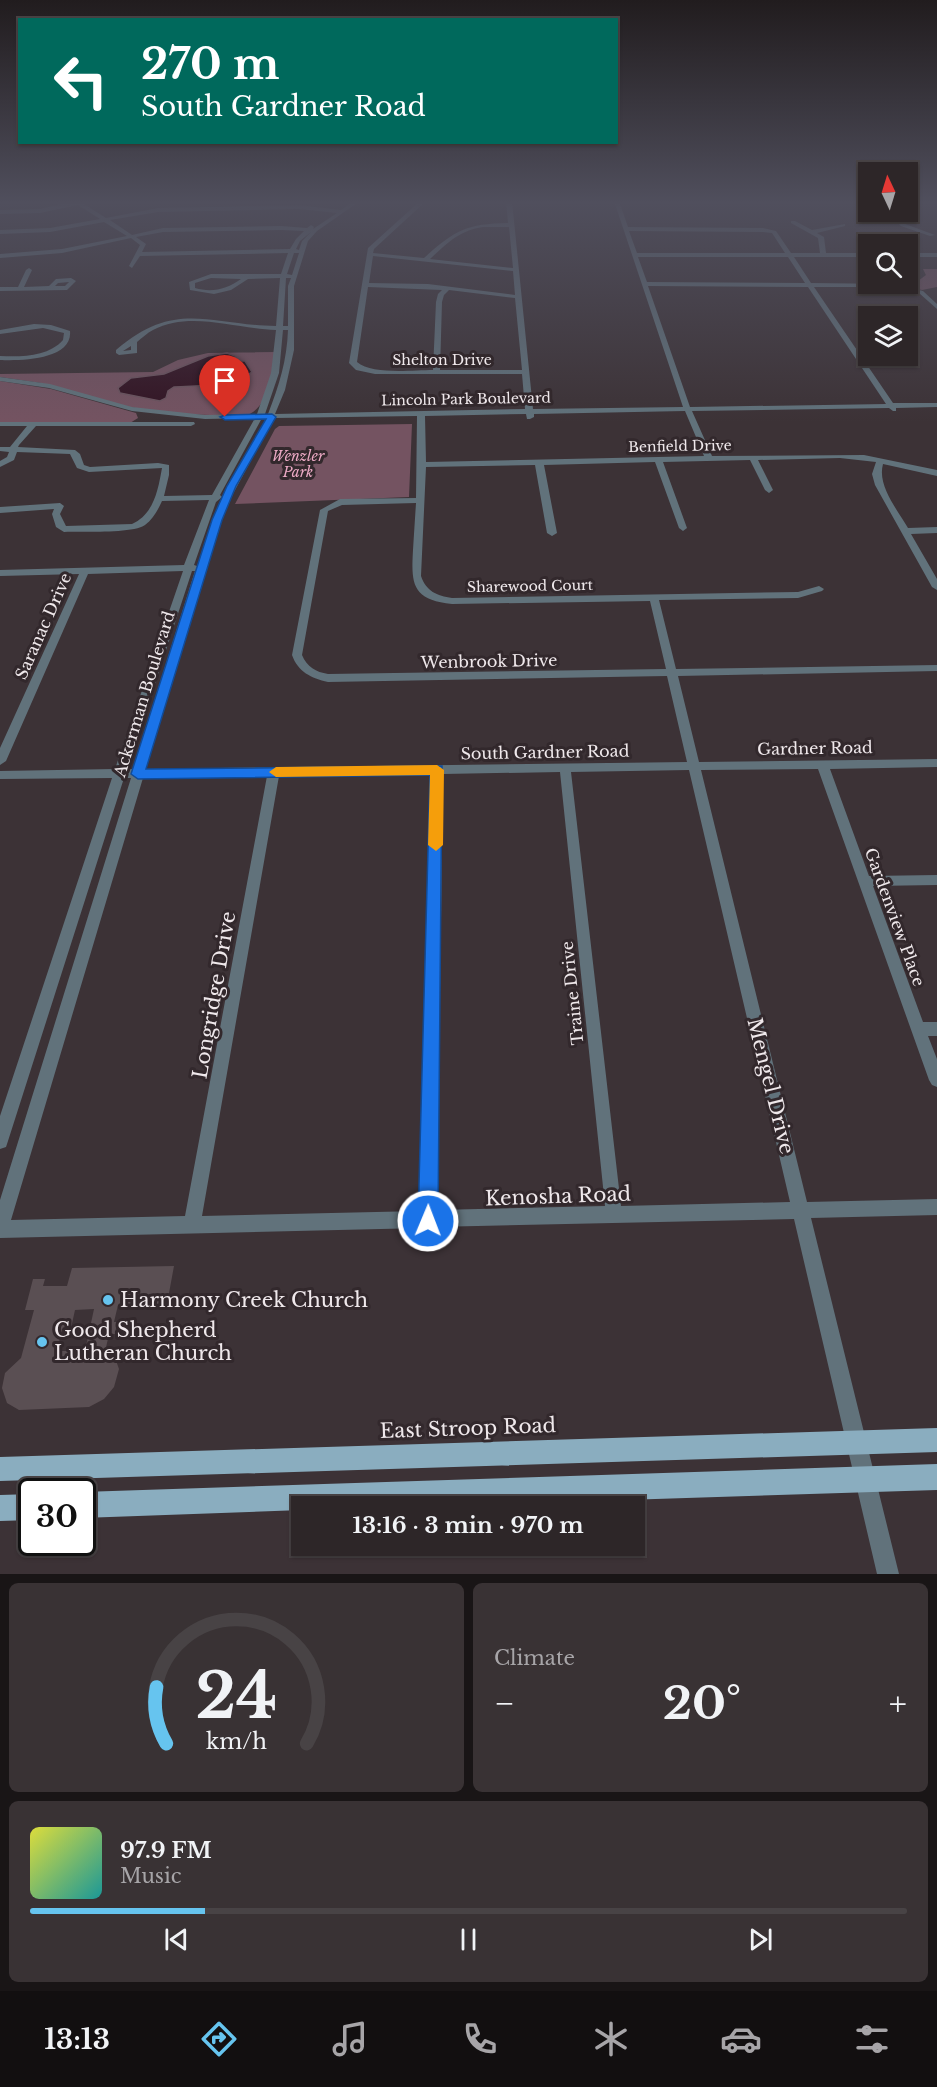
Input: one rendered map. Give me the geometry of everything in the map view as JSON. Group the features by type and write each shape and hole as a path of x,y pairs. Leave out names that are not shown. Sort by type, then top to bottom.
{"main road":[{"name":"East Stroop Road","path":"0,1469 937,1440"},
{"path":"96,1505 937,1477"},
{"path":"0,1508 18,1507"}],"street":[{"path":"20,289 27,274"},
{"path":"367,274 365,285 417,285 519,297"},
{"path":"516,274 529,414"},
{"path":"641,274 688,411 709,459"},
{"path":"803,274 892,408"},
{"path":"246,276 233,287 215,292 199,292 191,285 194,281 205,277 246,276 294,276"},
{"name":"Ackerman Boulevard","path":"0,1142 187,568 212,500 258,419 275,373 280,327 278,303 285,276"},
{"name":"Ackerman Boulevard","path":"0,1228 201,568 225,500 270,419 287,370 290,293 294,276"},
{"path":"644,284 901,286 921,292 937,306"},
{"name":"Shelton Drive","path":"365,285 352,361 359,368 375,372 525,372"},
{"path":"0,297 3,289 51,288"},
{"path":"436,373 439,302 447,289"},
{"path":"134,341 153,327 177,321 207,320 256,328 290,327"},
{"path":"0,332 21,327 49,325 68,332 68,337 64,345 40,356 0,358"},
{"name":"Lincoln Park Boulevard","path":"0,379 50,386 113,405 152,413 258,419"},
{"name":"Lincoln Park Boulevard","path":"0,424 937,407"},
{"name":"Sharewood Court","path":"421,416 422,465 416,576 422,590 429,596 452,601 798,596 819,590"},
{"path":"4,450 21,425"},
{"path":"4,450 33,425"},
{"path":"0,465 11,458 4,450"},
{"path":"0,510 60,507 56,514 60,527 64,529 132,528 142,524 159,499 164,482 164,466 89,470 80,466 76,454 72,452 4,450"},
{"name":"Benfield Drive","path":"422,465 840,456 880,460 937,474"},
{"path":"753,458 769,490"},
{"path":"658,460 683,528"},
{"path":"880,460 876,474 879,485 937,586"},
{"path":"540,462 552,533"},
{"path":"159,499 225,500"},
{"name":"Wenbrook Drive","path":"420,500 340,502 324,510 297,655 303,667 309,672 328,678 937,668"},
{"path":"905,531 937,530"},
{"path":"0,573 201,568"},
{"name":"Saranac Drive","path":"0,761 85,570"},
{"name":"Mengel Drive","path":"654,598 888,1574"},
{"name":"Gardner Road","path":"694,767 937,763"},
{"name":"Gardenview Place","path":"822,764 937,1080"},
{"name":"South Gardner Road","path":"0,775 694,767"},
{"name":"Traine Drive","path":"565,768 614,1215"},
{"path":"428,1221 437,770"},
{"name":"Longridge Drive","path":"192,1225 274,772"},
{"path":"865,881 937,880"},
{"path":"918,1029 937,1029"},
{"name":"Kenosha Road","path":"0,1228 428,1221 937,1208"}],"green space":[{"path":"926,274 937,274 937,287 918,289 918,281"},
{"path":"276,352 271,380 264,399 252,412 244,416 174,414 123,406 41,383 0,377 0,374 153,372 178,360 208,353"},
{"path":"0,381 51,389 136,413 138,418 130,423 0,422"},
{"name":"Wenzler Park","path":"412,424 409,497 235,504 275,429 279,426"}],"shaded area":[{"path":"227,353 235,356 237,361 245,361 252,372 225,383 174,387 168,391 166,398 160,401 120,393 118,388 131,378 164,374 208,356"}],"building":[{"name":"Good Shepherd Lutheran Church","path":"174,1266 167,1304 118,1305 114,1322 117,1322 115,1334 109,1334 105,1352 114,1355 119,1369 114,1387 104,1399 89,1407 19,1410 7,1403 2,1388 5,1373 21,1358 34,1310 25,1310 33,1279 45,1279 43,1286 67,1286 72,1268","holes":["94,1309 85,1351 57,1351 62,1329 71,1328 75,1310"]}],"slow traffic":[{"path":"276,772 437,770 436,845"}],"place":[{"name":"Harmony Creek Church","path":"108,1300"},
{"name":"Good Shepherd Lutheran Church","path":"42,1342"}],"route":[{"path":"225,417 272,417 231,486 217,520 138,774 437,770 428,1221"}]}
